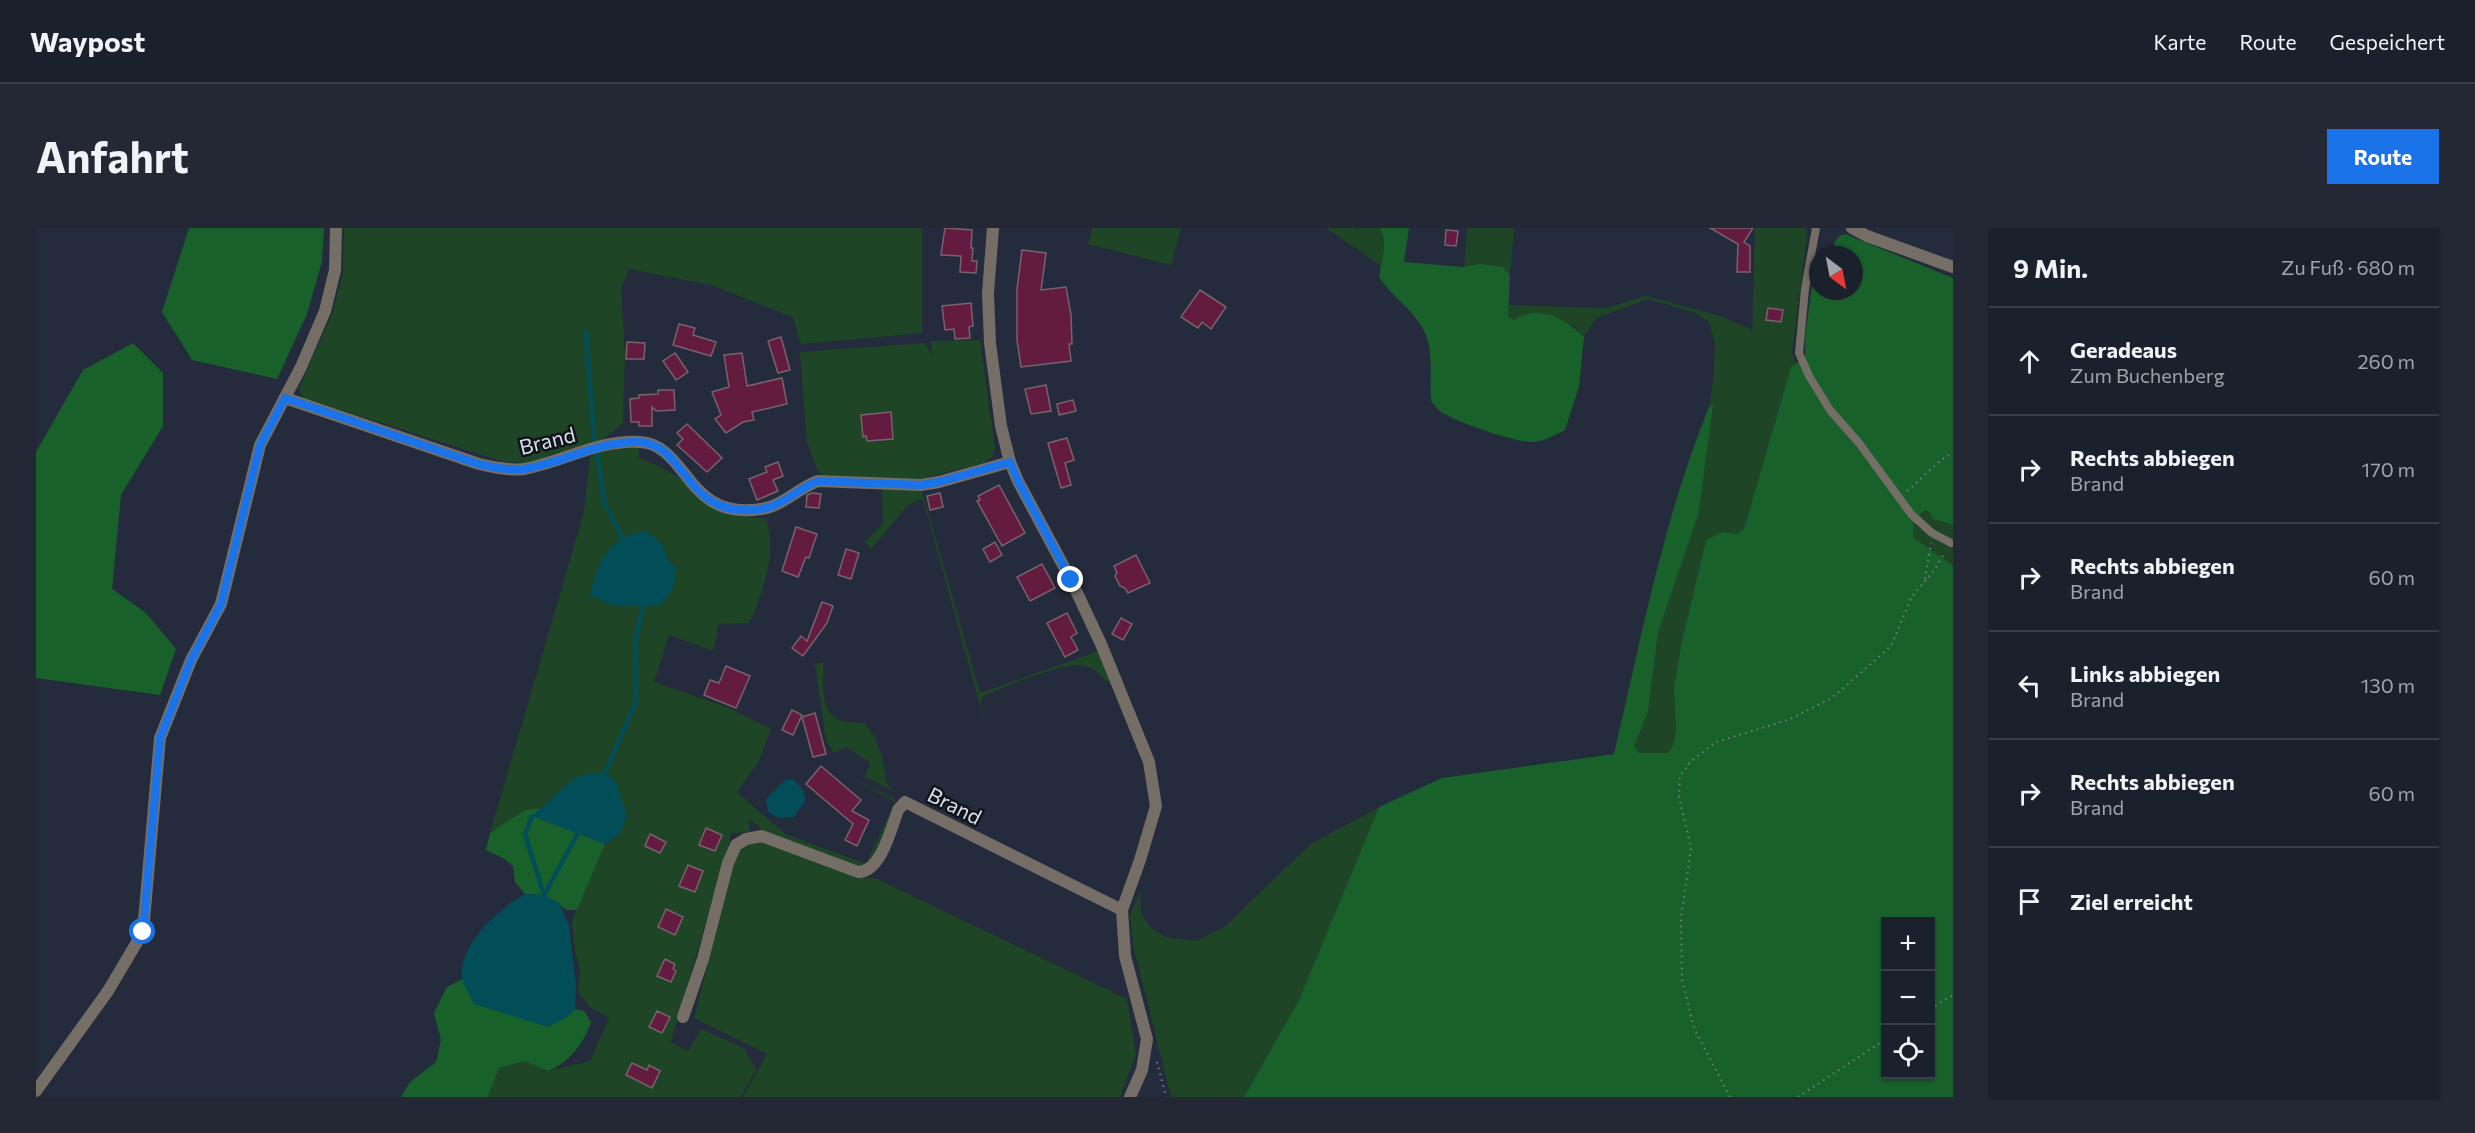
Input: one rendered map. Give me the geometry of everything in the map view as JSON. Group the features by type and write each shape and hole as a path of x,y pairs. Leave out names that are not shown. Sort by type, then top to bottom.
{"street":[{"path":"36,1091 108,991 143,932 160,738 191,660 221,604 260,445 301,367 325,311 335,270 336,228"},
{"path":"993,228 988,293 990,343 1000,426 1010,462 1101,644 1149,762 1156,806 1122,910 1125,956 1147,1039 1142,1071 1130,1097"},
{"path":"1852,228 1953,267"},
{"name":"Brand","path":"285,398 478,464 506,469 524,469 595,448 641,442 659,449 712,502 722,509 734,511 769,508 818,481 921,485 1010,462"},
{"name":"Brand","path":"683,1017 703,959 728,863 736,845 754,836 762,836 858,872 864,872 874,866 898,810 905,802 1122,910"}],"lane":[{"path":"1816,228 1805,289 1799,353 1809,376 1830,410 1859,443 1898,498 1911,514 1932,533 1951,543"}],"path":[{"path":"1898,498 1919,482 1937,461 1953,453"},
{"path":"1925,582 1932,533"},
{"path":"1730,1097 1694,1028 1682,979 1680,918 1691,848 1679,797 1680,776 1690,762 1716,742 1788,720 1832,698 1891,646 1911,598 1925,582 1951,543"},
{"path":"1935,1007 1953,995"},
{"path":"1147,1039 1163,1081 1166,1097"},
{"path":"1798,1097 1881,1042"}],"shaded area":[{"path":"344,228 922,228 922,333 801,344 793,317 711,285 629,269 621,288 625,354 623,423 591,449 556,453 530,463 504,462 303,398 299,388 332,314 343,273"},
{"path":"1092,228 1181,228 1171,265 1088,244"},
{"path":"1326,228 1358,230 1359,228 1380,228 1384,247 1381,266"},
{"path":"1467,228 1514,228 1510,276 1502,267 1464,267"},
{"path":"1755,228 1806,228 1807,238 1792,352 1796,363 1791,367 1744,529 1737,534 1722,532 1706,541 1681,645 1674,688 1676,729 1674,744 1668,753 1639,753 1634,746 1648,712 1658,633 1699,512 1712,405 1709,407 1715,346 1710,323 1696,313 1648,299 1596,318 1584,337 1572,324 1514,320 1508,317 1508,305 1606,308 1646,296 1720,316 1752,330"},
{"path":"980,340 995,448 992,457 983,463 912,481 823,475 818,472 807,442 800,352 925,343 932,356 931,341"},
{"path":"625,447 639,448 639,458 674,474 710,506 731,515 766,518 770,543 768,567 754,614 748,623 719,624 713,651 669,635 654,682 727,707 771,729 759,761 737,792 785,834 866,864 895,802 852,778 895,799 897,804 872,860 862,868 762,830 749,818 750,832 732,833 671,1042 688,1051 701,1029 744,1048 756,1070 741,1097 488,1097 499,1068 524,1061 548,1071 590,1061 609,1018 590,1007 578,991 580,971 572,921 605,844 620,834 571,781 541,808 525,810 490,833 584,512 590,457 599,452","holes":["662,544 669,562 659,606 643,605"]},
{"path":"882,489 921,491 923,494 980,693 1099,651 1112,680 1107,682 1093,669 1081,665 1067,666 1043,673 983,696 981,703 984,720 924,503 920,499 907,506 871,549 865,542 883,523"},
{"path":"1925,510 1939,521 1953,525 1953,566 1914,538 1915,522"},
{"path":"646,531 662,544 669,562 676,566 674,584 659,606 611,605 590,595 601,561 614,544 623,538"},
{"path":"824,662 824,694 828,710 839,720 864,723 873,734 882,756 886,781 893,791 864,776 870,765 869,762 846,747 834,753 826,741 815,664"},
{"path":"587,773 605,773 616,782 627,816 620,834 605,844 532,816 571,781"},
{"path":"793,779 804,791 805,801 794,817 779,818 768,812 766,799 785,780"},
{"path":"1379,807 1299,1000 1244,1097 1171,1097 1134,949 1130,916 1140,892 1141,914 1151,928 1166,937 1196,941 1224,927 1311,844"},
{"path":"754,839 854,875 877,879 1127,999 1136,1054 1120,1097 743,1097 767,1054 694,1018 738,848"},
{"path":"525,894 544,895 559,903 569,925 576,987 575,1009 567,1017 548,1027 474,1004 462,978 463,965 473,940 492,918"}],"green space":[{"path":"189,228 324,228 322,262 307,314 277,379 192,360 162,312"},
{"path":"1380,228 1409,228 1404,262 1464,267 1480,264 1503,267 1510,276 1508,317 1514,320 1533,313 1551,315 1569,324 1584,337 1579,387 1565,430 1539,441 1521,441 1459,421 1441,412 1431,401 1429,344 1422,327 1379,277 1384,246"},
{"path":"1845,234 1953,278 1953,525 1933,519 1925,510 1916,519 1913,529 1914,538 1953,566 1953,1097 1244,1097 1299,1000 1379,807 1442,778 1614,754 1666,535 1693,449 1709,407 1713,404 1699,512 1658,633 1648,712 1634,746 1639,753 1668,753 1674,744 1676,729 1674,688 1681,645 1706,540 1722,532 1737,534 1744,529 1791,367 1805,357 1810,300 1863,300 1863,246 1834,246 1839,237"},
{"path":"133,343 163,373 163,426 121,495 112,589 146,613 176,649 160,695 36,678 36,452 83,370"},
{"path":"541,808 533,816 605,844 577,910 567,910 544,895 525,894 515,882 513,866 486,850 490,833 525,810"},
{"path":"462,979 474,1003 567,1017 575,1009 584,1011 591,1022 580,1044 569,1058 555,1068 548,1071 524,1061 499,1068 488,1097 401,1097 410,1082 436,1062 441,1040 434,1013 447,987"}],"building":[{"path":"945,228 972,230 972,261 977,261 976,273 960,272 961,256 941,255"},
{"path":"1710,228 1753,228 1744,242 1750,246 1750,272 1737,272 1738,244"},
{"path":"1446,230 1458,231 1456,246 1445,245"},
{"path":"1022,250 1046,253 1041,290 1066,287 1071,315 1072,344 1069,344 1071,361 1021,367 1017,340 1017,289"},
{"path":"1200,290 1226,307 1211,329 1202,322 1198,328 1181,317"},
{"path":"971,303 973,326 969,327 970,338 955,339 954,329 945,330 942,306"},
{"path":"1768,308 1783,310 1781,322 1766,320"},
{"path":"679,324 695,328 693,335 716,342 711,356 673,345"},
{"path":"781,337 790,370 778,373 768,341"},
{"path":"627,342 645,343 644,359 626,359"},
{"path":"675,353 688,372 676,380 663,361"},
{"path":"742,353 747,386 782,378 787,404 752,412 754,420 743,422 726,433 715,419 721,415 712,392 729,387 724,355"},
{"path":"1046,385 1051,411 1031,414 1025,389"},
{"path":"658,390 674,390 675,410 656,411 652,407 652,426 639,426 639,422 631,422 630,399 639,398 639,395 658,394"},
{"path":"1073,400 1076,411 1059,415 1057,404"},
{"path":"891,412 893,439 867,441 866,436 863,437 861,415"},
{"path":"687,424 722,458 707,472 677,445 683,439 677,433"},
{"path":"1067,438 1074,460 1065,463 1071,485 1061,488 1048,443"},
{"path":"778,462 783,476 773,480 778,491 757,500 749,479 767,472 765,467"},
{"path":"999,485 1025,533 1002,546 977,501 980,500 978,496"},
{"path":"940,493 943,507 930,510 927,496"},
{"path":"821,494 819,508 806,507 807,495"},
{"path":"796,527 817,534 809,558 806,557 798,577 782,571"},
{"path":"995,542 1002,555 990,562 983,549"},
{"path":"846,549 859,553 851,579 838,575"},
{"path":"1136,555 1150,583 1128,593 1120,586 1115,576 1117,573 1114,566"},
{"path":"1042,564 1055,588 1030,601 1017,577"},
{"path":"822,602 833,606 827,623 803,656 792,648 801,636 807,641"},
{"path":"1067,613 1077,633 1071,637 1078,650 1065,657 1047,623"},
{"path":"1121,618 1132,624 1123,640 1112,634"},
{"path":"726,666 750,676 736,708 704,695 710,680 719,683"},
{"path":"792,710 802,715 793,735 782,730"},
{"path":"815,713 826,754 813,757 802,717"},
{"path":"821,766 861,800 852,811 869,820 857,846 845,840 853,824 806,784"},
{"path":"706,828 722,835 715,851 699,845"},
{"path":"650,834 666,842 660,853 645,846"},
{"path":"688,865 703,871 695,892 679,886"},
{"path":"666,909 683,917 675,935 658,927"},
{"path":"665,959 675,964 673,969 676,971 671,982 657,976"},
{"path":"657,1011 670,1017 662,1033 649,1027"},
{"path":"632,1063 647,1070 649,1065 660,1071 652,1088 626,1075"}],"waterway":[{"path":"586,333 594,439"},
{"path":"598,455 604,503 622,537"},
{"path":"605,773 636,701 635,642 643,605"},
{"path":"532,816 525,834 544,895"},
{"path":"544,895 578,833"}],"route":[{"path":"143,932 160,738 191,660 221,604 260,445 285,398 478,464 506,469 524,469 595,448 641,442 659,449 670,458 701,494 722,509 734,511 769,508 818,481 921,485 1010,462 1071,580"}]}
